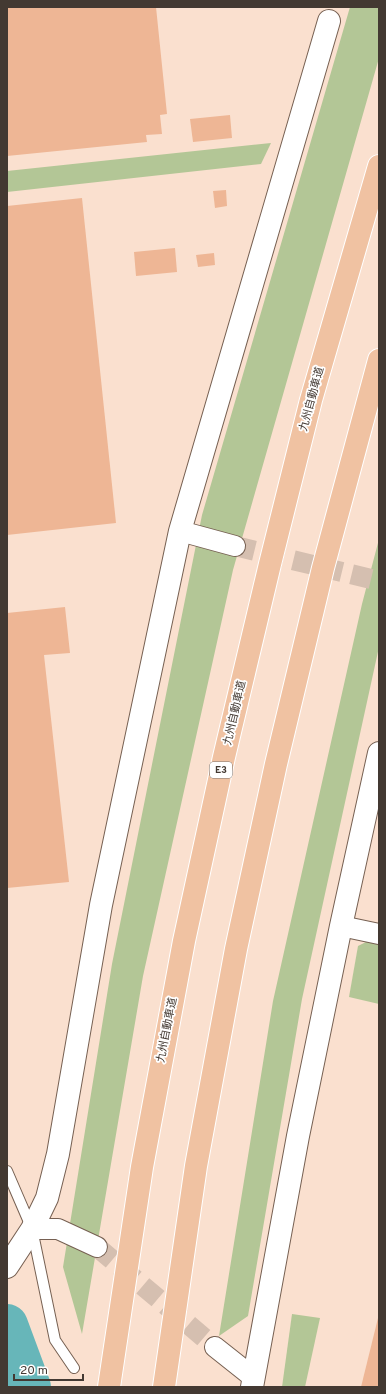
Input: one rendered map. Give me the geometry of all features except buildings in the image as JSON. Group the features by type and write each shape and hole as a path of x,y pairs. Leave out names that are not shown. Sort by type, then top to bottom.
{"highway":[{"name":"九州自動車道","path":"109,1385 142,1167 184,941 212,811 270,564 311,400 379,166"},
{"path":"164,1387 196,1166 236,949 276,764 323,568 379,360"}],"street":[{"path":"7,1267 32,1229 47,1198 58,1154 101,905 180,531 331,14"},
{"path":"180,531 236,546"},
{"path":"253,1382 298,1136 341,926 379,753"},
{"path":"341,926 379,934"},
{"path":"32,1229 58,1229 97,1247"},
{"path":"215,1347 253,1382"}],"lane":[{"path":"7,1171 32,1229 55,1340 74,1368"}],"green space":[{"path":"350,7 379,7 379,58 233,570 143,976 82,1334 63,1267 112,964 202,515"},
{"path":"271,143 261,164 7,192 7,171"},
{"path":"379,539 379,647 302,999 248,1316 219,1336 273,1001 362,604"},
{"path":"368,941 379,943 379,1004 349,997 358,946"},
{"path":"292,1314 320,1318 305,1387 282,1387"}],"waterway":[{"path":"7,1325 30,1387"}],"tunnel":[{"path":"235,546 379,581"},
{"path":"97,1247 215,1347"}]}
